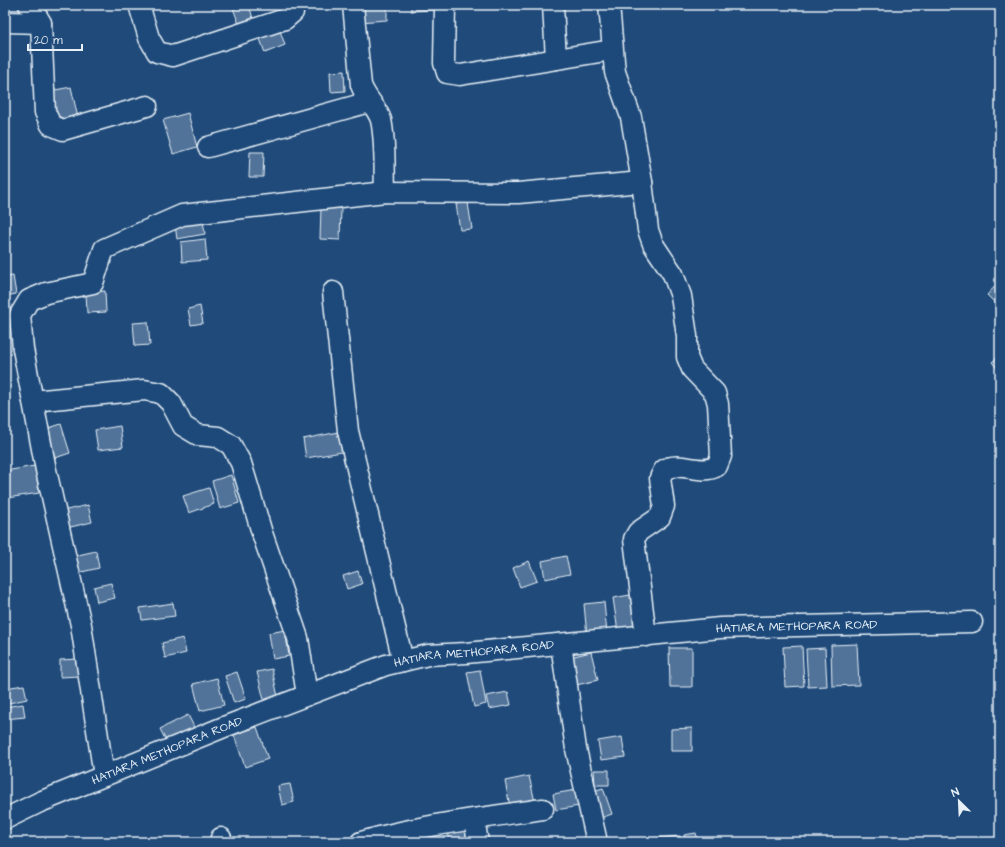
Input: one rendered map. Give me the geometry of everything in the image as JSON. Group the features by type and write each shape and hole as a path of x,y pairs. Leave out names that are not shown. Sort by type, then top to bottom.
{"street":[{"path":"29,5 41,23 45,112 51,125 64,130 147,106"},
{"path":"139,5 149,38 157,52 173,56 285,19 293,12 293,5"},
{"path":"353,5 362,85 365,95 375,107 381,120 386,192"},
{"path":"445,5 444,63 448,73 460,75 612,50"},
{"path":"553,5 556,59"},
{"path":"609,5 612,50 618,84 630,117 642,182 648,230 653,244 673,274 681,296 687,336 687,357 692,369 715,393 718,404 720,456 718,466 713,469 674,467 664,470 660,478 664,506 660,517 638,532 634,539 646,636"},
{"path":"5,22 41,23"},
{"path":"208,147 370,102"},
{"path":"104,776 81,625 46,470 23,349 20,315 29,300 46,293 93,284 104,249 182,215 386,192 518,193 642,182"},
{"path":"333,292 348,431 403,661"},
{"path":"33,401 144,390 161,393 171,402 183,426 198,435 218,437 231,445 241,463 262,533 293,621 298,638 307,695"},
{"name":"HATIARA METHOPARA ROAD","path":"5,819 40,802 307,695 386,665 428,655 466,654 720,628 972,622"},
{"path":"561,644 576,749 596,842"},
{"path":"361,842 384,835 474,819 543,809"},
{"path":"474,819 478,842"}],"building":[{"path":"249,5 254,22 240,27 233,8"},
{"path":"358,5 387,5 387,20 359,22"},
{"path":"411,5 434,5 434,10 411,11"},
{"path":"279,28 285,45 265,53 259,36"},
{"path":"344,71 345,91 331,92 330,72"},
{"path":"71,87 78,118 57,122 50,91"},
{"path":"188,113 197,147 173,154 163,120"},
{"path":"250,152 264,152 263,177 249,177"},
{"path":"468,203 472,229 460,230 456,204"},
{"path":"321,207 341,208 340,240 320,239"},
{"path":"203,220 205,234 177,239 175,225"},
{"path":"205,239 207,260 182,262 181,242"},
{"path":"13,276 16,294 5,296 5,277"},
{"path":"1000,281 1000,308 987,295"},
{"path":"105,291 106,312 87,313 86,293"},
{"path":"200,306 203,323 191,325 188,309"},
{"path":"148,322 150,345 135,346 133,323"},
{"path":"1000,355 1000,372 992,362"},
{"path":"61,424 70,453 55,458 46,429"},
{"path":"120,426 123,447 98,450 95,430"},
{"path":"339,432 342,452 306,458 303,439"},
{"path":"35,466 39,493 7,498 5,471"},
{"path":"231,475 239,503 220,509 212,481"},
{"path":"209,488 214,504 189,513 183,496"},
{"path":"88,505 92,522 62,529 58,512"},
{"path":"96,551 99,568 73,574 69,557"},
{"path":"566,556 570,574 545,579 542,561"},
{"path":"529,561 537,581 520,587 513,568"},
{"path":"358,571 362,584 347,589 343,576"},
{"path":"111,583 115,598 97,602 94,587"},
{"path":"636,594 641,629 618,632 613,598"},
{"path":"604,602 607,634 587,636 584,604"},
{"path":"173,603 175,616 142,620 140,608"},
{"path":"285,630 289,656 273,659 269,633"},
{"path":"183,638 186,653 165,658 162,643"},
{"path":"857,644 859,685 832,686 831,645"},
{"path":"802,646 804,686 785,687 783,647"},
{"path":"669,648 692,648 692,687 670,687"},
{"path":"825,648 827,686 808,687 806,649"},
{"path":"591,652 598,680 572,686 566,658"},
{"path":"79,659 80,676 60,677 60,660"},
{"path":"272,669 278,697 264,700 257,672"},
{"path":"480,670 486,704 474,707 467,672"},
{"path":"237,672 246,699 234,703 225,676"},
{"path":"217,678 224,705 200,711 193,684"},
{"path":"24,685 27,699 5,704 5,688"},
{"path":"508,692 511,705 489,709 486,696"},
{"path":"23,704 25,717 5,719 5,707"},
{"path":"188,715 196,731 168,745 160,729"},
{"path":"257,727 268,759 245,767 234,735"},
{"path":"692,728 692,751 671,751 671,729"},
{"path":"622,737 625,757 601,760 598,741"},
{"path":"594,770 609,770 609,785 595,785"},
{"path":"529,776 535,802 510,807 505,781"},
{"path":"290,784 294,802 282,805 278,786"},
{"path":"603,788 612,814 598,819 590,792"},
{"path":"582,789 585,805 556,810 553,794"},
{"path":"469,825 471,840 449,842 447,828"},
{"path":"696,833 698,842 685,842 684,835"},
{"path":"680,836 681,842 646,842 646,839"}]}
